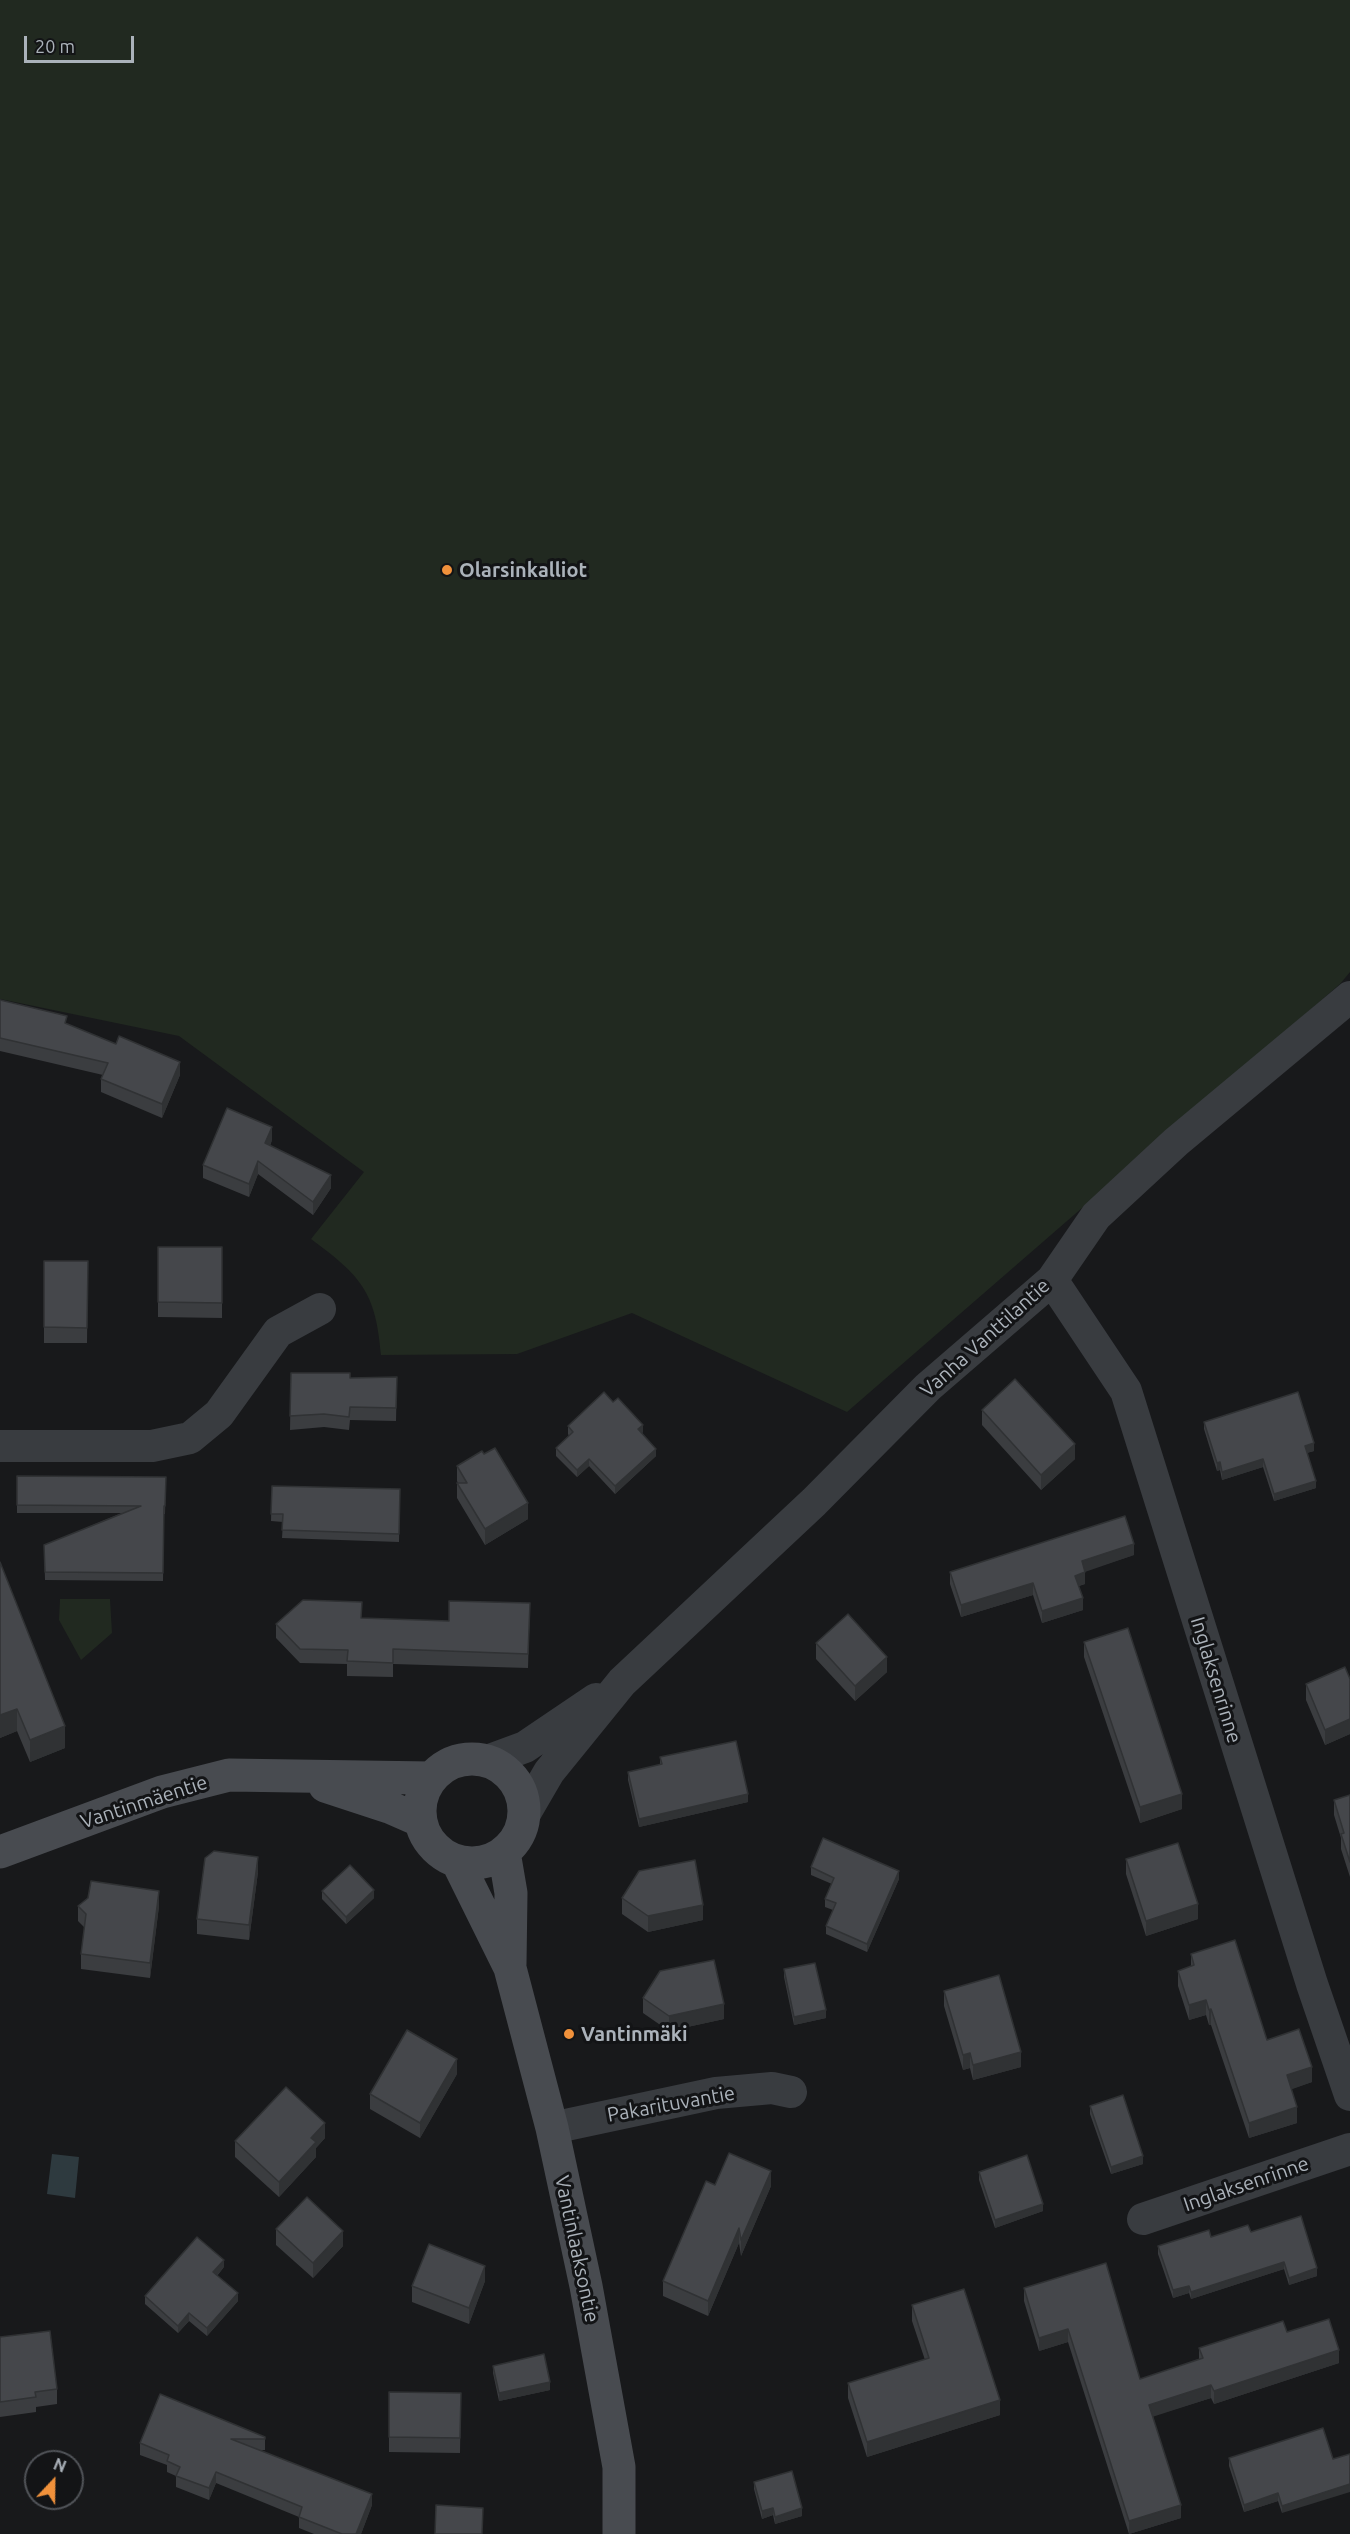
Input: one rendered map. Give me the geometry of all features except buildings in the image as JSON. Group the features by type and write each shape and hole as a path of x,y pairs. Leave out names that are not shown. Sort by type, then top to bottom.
{"street":[{"name":"Vanha Vanttilantie","path":"524,1815 549,1772 622,1682 814,1502 928,1387 1052,1280 1096,1216 1176,1142 1350,998"},
{"name":"Inglaksenrinne","path":"1052,1280 1126,1391 1312,1984 1350,2095"},
{"path":"0,1446 152,1446 190,1438 219,1414 278,1332 320,1309"},
{"name":"Vanha Vanttilantie","path":"487,1761 525,1747 622,1682"},
{"path":"471,1759 487,1761 503,1768 515,1781 522,1798 524,1815 518,1836 504,1852 489,1860 473,1863 457,1861 444,1855 433,1846 421,1821 420,1806 423,1791 442,1767 456,1761 471,1759"},
{"name":"Vantinmäentie","path":"0,1852 162,1792 229,1775 431,1778"},
{"name":"Vantinmäentie","path":"292,1775 389,1807 421,1821"},
{"name":"Vantinlaaksontie","path":"504,1852 511,1893 510,1968"},
{"name":"Vantinlaaksontie","path":"457,1861 510,1968 552,2128 586,2286 619,2467 619,2534"},
{"name":"Pakarituvantie","path":"552,2128 716,2093 771,2088 791,2092"},
{"name":"Inglaksenrinne","path":"1143,2218 1350,2149"}],"shaded area":[{"path":"0,0 1350,0 1350,972 1340,984 847,1412 632,1313 517,1354 381,1355 375,1316 363,1287 354,1275 311,1239 364,1172 179,1036 0,999"},
{"path":"60,1599 110,1599 112,1633 81,1660 59,1620"},
{"path":"52,2154 79,2157 75,2198 47,2194"}],"place":[{"name":"Olarsinkalliot","path":"447,570"},
{"name":"Vantinmäki","path":"569,2034"}]}
